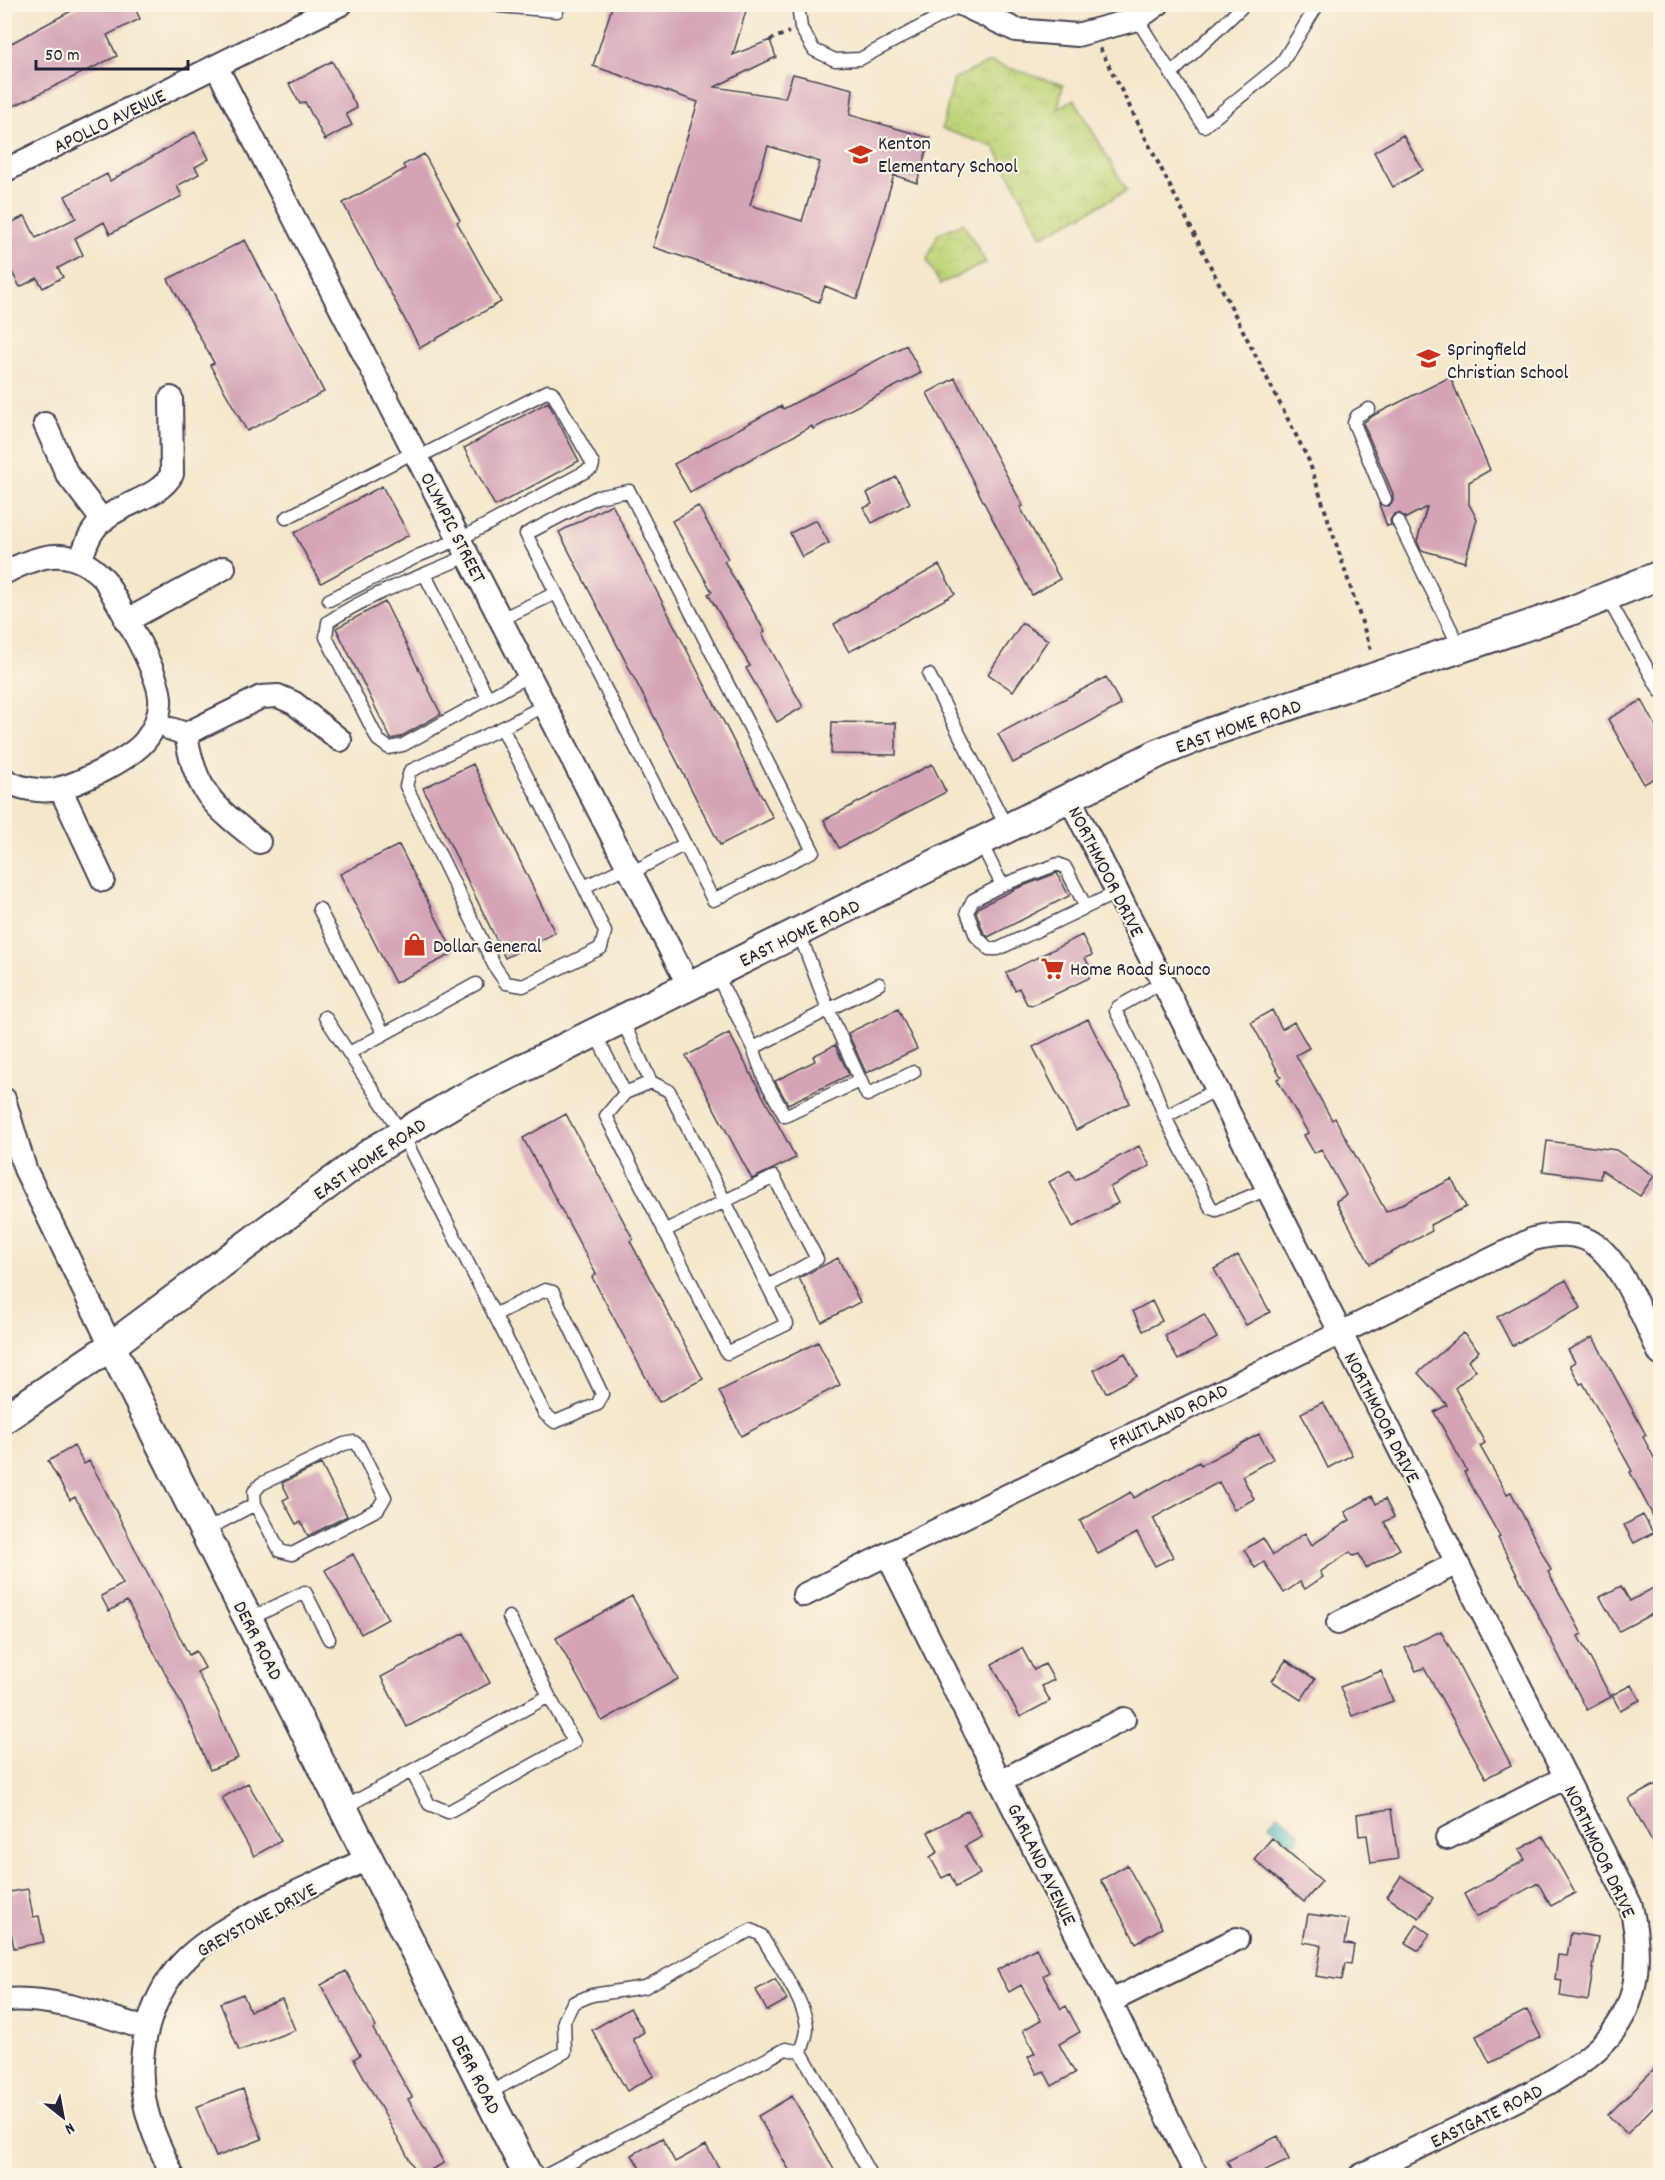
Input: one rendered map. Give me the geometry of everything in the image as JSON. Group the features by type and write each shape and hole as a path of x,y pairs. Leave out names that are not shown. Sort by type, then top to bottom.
{"street":[{"path":"961,4 1016,30 1077,35 1137,19 1158,4"},
{"name":"APOLLO AVENUE","path":"4,171 217,68 328,7"},
{"name":"OLYMPIC STREET","path":"217,68 689,986"},
{"path":"80,561 93,530 117,510 166,483 172,474 171,398"},
{"path":"45,424 67,474 103,521"},
{"path":"4,573 32,559 54,555 80,561 92,567 105,580 157,679 161,703 156,724 144,743 125,757 60,788 30,789 6,784"},
{"path":"126,621 224,568"},
{"name":"EAST HOME ROAD","path":"4,1419 111,1346 324,1186 402,1134 459,1100 1161,752 1211,732 1461,649 1607,597 1660,575"},
{"path":"156,724 186,734 261,697 278,696 294,703 340,740"},
{"path":"186,734 190,763 197,780 217,808 260,842"},
{"path":"60,788 103,880"},
{"name":"NORTHMOOR DRIVE","path":"1069,797 1631,1906 1639,1960 1635,1983 1627,2008 1616,2029 1604,2043"},
{"name":"DERR ROAD","path":"4,1099 25,1169 111,1346 528,2175"},
{"name":"FRUITLAND ROAD","path":"804,1595 1533,1239 1566,1235 1581,1238 1596,1245 1607,1256 1624,1282 1660,1354"},
{"name":"GARLAND AVENUE","path":"887,1554 1197,2175"},
{"path":"1338,1623 1458,1563"},
{"path":"1001,1781 1124,1719"},
{"path":"1447,1838 1566,1777"},
{"name":"GREYSTONE DRIVE","path":"173,2175 154,2134 145,2104 142,2057 147,2030 159,1998 170,1978 195,1952 251,1917 369,1858"},
{"path":"1111,2001 1237,1939"},
{"path":"4,2000 60,2005 147,2030"},
{"name":"EASTGATE ROAD","path":"1360,2175 1554,2082 1604,2043"}],"lane":[{"path":"499,6 556,11 558,4"},
{"path":"798,4 801,28 814,50 835,60 860,59 961,4"},
{"path":"1171,74 1245,4"},
{"path":"1137,19 1204,126 1281,64 1318,4"},
{"path":"286,518 548,391 552,392 593,464 592,468 465,547 425,575 408,578 344,611 328,622 326,637 378,740 389,748 403,745 530,675"},
{"path":"1369,409 1357,416 1354,423 1385,499"},
{"path":"630,491 813,851 713,900 685,844 526,534 597,497 630,491"},
{"path":"1398,521 1461,649"},
{"path":"329,600 420,555 465,547"},
{"path":"425,575 488,698"},
{"path":"501,619 556,593"},
{"path":"1607,597 1660,691"},
{"path":"929,675 1007,828"},
{"path":"502,728 584,887 604,932 602,948 523,986 506,983 495,968 406,786 410,771 545,705"},
{"path":"980,841 1002,885"},
{"path":"584,887 629,870 685,844"},
{"path":"1086,907 1065,867 1058,864 1002,885 973,900 967,912 976,936 989,949 998,949 1118,892"},
{"path":"319,909 384,1034"},
{"path":"799,933 828,1009 867,1095 914,1072"},
{"path":"716,973 753,1048 764,1078 785,1116 861,1080"},
{"path":"1163,982 1118,1007 1116,1011 1165,1117 1211,1208 1216,1210 1268,1189"},
{"path":"349,1053 476,984"},
{"path":"753,1048 879,984"},
{"path":"326,1017 402,1134 494,1316 545,1414 555,1422 598,1404 602,1394 553,1292 545,1290 494,1316"},
{"path":"622,1020 651,1082 669,1091 787,1324 727,1353 606,1116 625,1093 651,1082"},
{"path":"595,1033 625,1093"},
{"path":"1165,1117 1217,1089"},
{"path":"664,1231 774,1177 818,1259 768,1286"},
{"path":"354,1442 358,1445 385,1497 378,1509 292,1554 280,1551 255,1504 254,1492 261,1484 344,1444 354,1442"},
{"path":"204,1531 255,1504"},
{"path":"249,1619 305,1592 328,1639"},
{"path":"411,1772 429,1804 448,1812 574,1742 509,1617"},
{"path":"345,1808 549,1696"},
{"path":"487,2094 565,2052 564,2021 573,2002 592,1995 645,1987 751,1930 761,1935 806,2020 808,2031 801,2052 871,2175"},
{"path":"545,2175 786,2049 801,2052"}],"path":[{"path":"1092,32 1309,461 1380,677"}],"green space":[{"path":"990,62 1063,85 1058,109 1074,99 1127,191 1042,236 995,147 942,129 954,79"},
{"path":"963,223 986,263 940,284 927,260 938,234"}],"water":[{"path":"1278,1814 1300,1833 1296,1843 1293,1840 1291,1843 1269,1824"}],"building":[{"path":"84,4 133,4 140,19 107,35 117,56 14,106 4,86 4,47"},
{"name":"Kenton Elementary School","path":"613,4 748,4 733,55 770,40 776,57 715,87 785,98 793,74 853,89 850,115 930,138 917,183 894,175 857,299 825,286 819,302 653,247 698,102 593,66","holes":["768,146 820,162 802,221 750,205"]},
{"path":"332,61 357,108 346,114 352,125 325,140 305,102 300,104 289,84"},
{"path":"195,132 209,159 195,167 199,174 177,186 182,196 110,234 104,222 75,238 83,255 58,268 63,277 43,288 37,278 20,287 4,257 4,226 25,216 36,238 76,218 65,196 107,174 110,181"},
{"path":"1403,135 1423,170 1393,187 1374,152"},
{"path":"424,154 460,220 457,222 501,302 420,348 343,203 405,169 403,165"},
{"path":"245,240 324,392 247,431 210,365 214,363 168,279"},
{"path":"906,345 921,373 813,429 812,426 690,492 674,464 781,406 783,409"},
{"path":"1450,377 1490,470 1469,482 1469,504 1477,519 1465,562 1421,550 1417,541 1427,507 1406,518 1399,513 1394,514 1390,520 1391,525 1387,526 1379,504 1389,506 1393,501 1393,494 1363,423 1376,414"},
{"path":"955,378 1023,506 1020,507 1060,579 1032,595 927,393"},
{"path":"548,402 579,461 495,506 464,448"},
{"path":"896,477 910,503 872,523 864,508 872,504 867,493"},
{"path":"382,486 409,535 321,583 294,533"},
{"path":"612,504 773,818 720,845 559,532"},
{"path":"698,506 728,559 724,561 765,632 762,634 803,707 777,722 746,668 750,666 708,594 712,592 672,521"},
{"path":"816,520 829,543 802,557 790,533"},
{"path":"939,565 955,594 849,652 834,624"},
{"path":"385,602 441,714 400,737 391,739 336,628"},
{"path":"1022,623 1048,640 1013,691 988,674"},
{"path":"1106,677 1121,705 1013,763 998,734"},
{"path":"1642,700 1660,734 1660,775 1644,784 1608,719"},
{"path":"832,722 896,723 896,755 831,754"},
{"path":"473,764 555,933 505,958 423,788"},
{"path":"932,764 946,792 839,848 824,820"},
{"path":"399,845 454,953 395,983 340,874"},
{"path":"1057,873 1069,896 988,937 983,931 976,912 979,907 1015,889"},
{"path":"1082,935 1092,955 1085,958 1092,971 1089,978 1033,1005 1027,1004 1019,988 1015,990 1006,973"},
{"path":"898,1009 917,1049 866,1073 848,1033"},
{"path":"1272,1010 1282,1029 1294,1022 1309,1048 1296,1055 1332,1120 1335,1118 1386,1212 1452,1179 1466,1207 1430,1225 1432,1231 1370,1264 1336,1201 1346,1195 1321,1149 1314,1153 1304,1135 1308,1133 1277,1079 1281,1077 1251,1022"},
{"path":"1088,1019 1130,1103 1076,1130 1033,1047"},
{"path":"729,1033 796,1158 752,1179 686,1056"},
{"path":"835,1045 849,1075 788,1104 775,1081 815,1061 813,1056"},
{"path":"566,1114 633,1239 630,1241 703,1379 659,1402 592,1277 596,1274 523,1138"},
{"path":"1547,1141 1616,1150 1654,1176 1640,1196 1601,1170 1600,1179 1543,1171"},
{"path":"1139,1146 1150,1166 1110,1187 1118,1203 1073,1227 1049,1182 1070,1170 1075,1180"},
{"path":"1238,1255 1270,1312 1246,1325 1214,1269"},
{"path":"838,1258 860,1302 822,1322 799,1278"},
{"path":"1566,1280 1581,1308 1512,1346 1497,1317"},
{"path":"1152,1301 1162,1321 1143,1331 1133,1311"},
{"path":"1204,1314 1217,1338 1178,1360 1165,1336"},
{"path":"1463,1333 1479,1351 1468,1361 1476,1370 1455,1388 1485,1443 1480,1446 1507,1494 1511,1492 1551,1570 1548,1572 1582,1634 1578,1636 1611,1697 1587,1710 1498,1538 1500,1537 1464,1472 1467,1471 1434,1412 1447,1405 1418,1373"},
{"path":"1593,1337 1646,1435 1643,1437 1660,1469 1660,1529 1630,1472 1632,1471 1583,1383 1580,1384 1570,1365 1575,1362 1568,1350"},
{"path":"818,1342 840,1385 741,1436 719,1391"},
{"path":"1125,1353 1137,1376 1106,1393 1094,1370"},
{"path":"1323,1402 1352,1455 1328,1468 1301,1413"},
{"path":"1259,1434 1273,1459 1242,1476 1254,1499 1234,1510 1219,1482 1153,1518 1173,1557 1155,1566 1137,1533 1098,1554 1080,1521 1131,1492 1134,1498 1199,1462 1201,1465"},
{"path":"74,1446 84,1464 89,1461 101,1482 189,1655 196,1651 205,1668 197,1672 216,1707 238,1758 210,1770 185,1711 127,1601 109,1611 101,1596 123,1584 75,1497 70,1500 48,1461"},
{"path":"321,1464 347,1516 308,1536 301,1522 296,1524 283,1500 289,1497 282,1483"},
{"path":"1372,1496 1376,1504 1385,1499 1394,1517 1384,1522 1400,1549 1366,1568 1359,1554 1353,1556 1350,1552 1320,1572 1323,1577 1305,1589 1300,1582 1284,1593 1264,1562 1255,1568 1244,1550 1263,1538 1273,1555 1305,1533 1312,1545 1350,1520 1345,1512"},
{"path":"1643,1515 1653,1533 1634,1543 1624,1525"},
{"path":"353,1554 388,1619 361,1634 325,1570"},
{"path":"1621,1586 1630,1601 1655,1587 1660,1598 1660,1610 1619,1631 1600,1597"},
{"path":"632,1596 678,1679 602,1721 556,1638"},
{"path":"1441,1631 1511,1765 1486,1778 1424,1668 1416,1671 1405,1648"},
{"path":"464,1633 490,1683 407,1727 381,1677"},
{"path":"1022,1648 1034,1670 1045,1664 1054,1680 1042,1686 1050,1701 1020,1717 992,1664"},
{"path":"1286,1660 1315,1679 1301,1700 1272,1681"},
{"path":"1381,1671 1393,1701 1352,1716 1340,1687"},
{"path":"1631,1685 1640,1700 1620,1710 1612,1695"},
{"path":"1660,1782 1660,1857 1629,1799"},
{"path":"248,1783 281,1841 254,1856 222,1798"},
{"path":"1391,1809 1398,1859 1371,1863 1367,1835 1359,1836 1357,1814"},
{"path":"968,1810 982,1837 965,1846 980,1874 956,1887 950,1874 942,1878 930,1857 938,1852 928,1832"},
{"path":"1543,1836 1575,1893 1551,1906 1538,1883 1476,1917 1464,1894 1525,1860 1519,1850"},
{"path":"1272,1838 1322,1881 1304,1902 1254,1859"},
{"path":"1127,1865 1162,1928 1136,1943 1101,1880"},
{"path":"1401,1876 1433,1898 1419,1918 1387,1897"},
{"path":"28,1889 33,1917 39,1916 44,1942 14,1948 9,1922 4,1923 4,1893"},
{"path":"1308,1914 1349,1920 1345,1944 1354,1945 1351,1964 1345,1963 1342,1980 1316,1976 1321,1945 1303,1942"},
{"path":"1417,1925 1430,1934 1419,1951 1405,1943"},
{"path":"1571,1933 1598,1937 1588,2001 1560,1996 1562,1980 1555,1979 1558,1955 1567,1956"},
{"path":"1036,1948 1049,1972 1043,1976 1061,2009 1066,2006 1080,2032 1059,2044 1075,2073 1052,2086 1044,2071 1037,2074 1028,2057 1035,2053 1023,2030 1041,2020 1021,1985 1009,1992 997,1970"},
{"path":"346,1971 376,2027 373,2029 412,2097 408,2099 444,2163 421,2175 418,2175 354,2059 360,2055 321,1985"},
{"path":"775,1979 787,2000 767,2011 756,1990"},
{"path":"243,1994 250,2011 282,1999 295,2030 239,2051 220,2003"},
{"path":"630,2008 644,2032 633,2039 654,2076 627,2091 592,2030"},
{"path":"1527,2010 1541,2037 1490,2063 1476,2036"},
{"path":"1660,2063 1660,2100 1627,2134 1608,2115"},
{"path":"243,2089 262,2139 216,2157 196,2107"},
{"path":"792,2096 837,2175 792,2175 758,2116"},
{"path":"1278,2136 1289,2160 1257,2175 1234,2175 1227,2161"},
{"path":"662,2138 675,2162 706,2145 723,2175 644,2175 632,2155"}],"place":[{"name":"Kenton Elementary School","path":"860,154"},
{"name":"Springfield Christian School","path":"1429,359"},
{"name":"Dollar General","path":"415,945"},
{"name":"Home Road Sunoco","path":"1052,968"}]}
